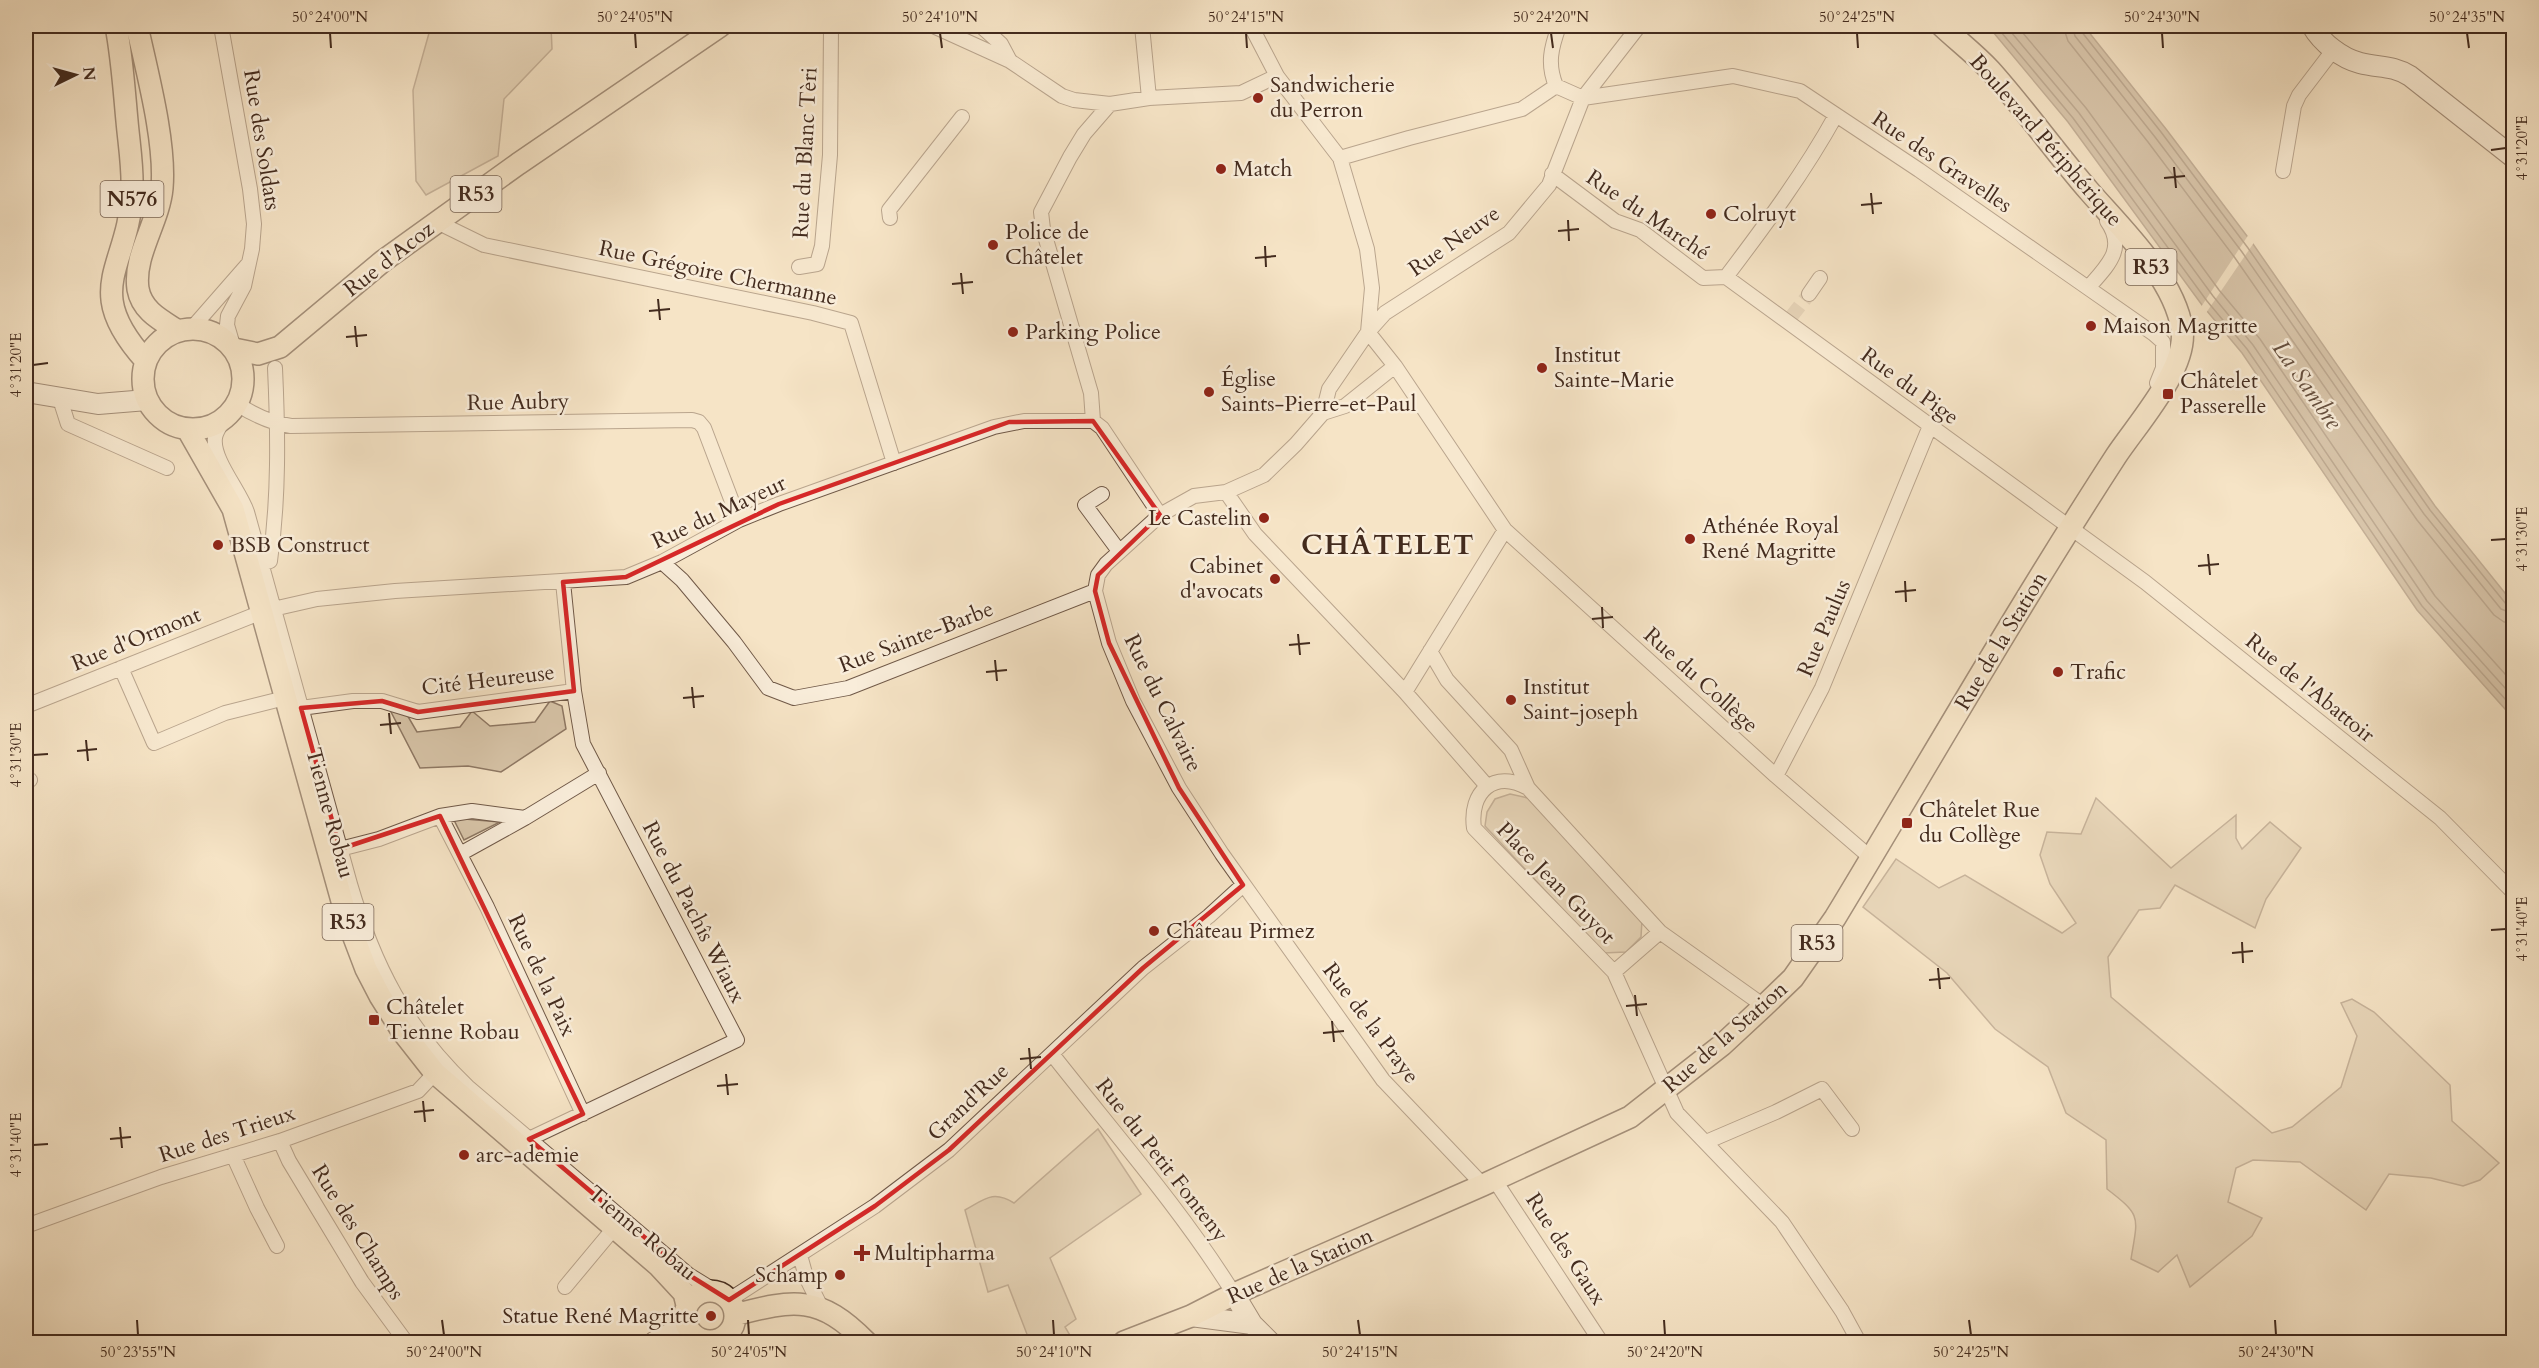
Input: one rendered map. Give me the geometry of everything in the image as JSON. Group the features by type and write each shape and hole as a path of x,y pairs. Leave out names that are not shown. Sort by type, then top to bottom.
{"main road":[{"name":"N576","path":"116,26 123,69 132,192 126,232 113,271 111,294 119,325 127,340 146,360"},
{"name":"N576","path":"137,26 161,148 163,171 160,204 141,260 137,278 138,291 144,305 153,315 185,330"},
{"name":"Rue d'Acoz","path":"234,349 258,354 280,347 383,261 720,26"},
{"name":"Boulevard Périphérique","path":"1942,26 1987,68 2110,212 2173,298 2182,333 2180,357"},
{"path":"1951,26 1987,68"},
{"path":"2312,26 2344,58 2360,63 2396,68 2410,76 2514,158"},
{"path":"185,330 164,337 153,348 146,360 142,380 147,400 157,414 171,425 188,429 212,426 231,410 243,386 242,367 234,349"},
{"name":"R53","path":"185,330 207,331 222,338 234,349"},
{"name":"Rue de la Station","path":"1124,1342 1191,1316 1232,1290 1489,1182 1630,1117 1722,1046 1793,978 1835,918 2069,528 2133,429 2162,391 2180,357"},
{"path":"26,392 98,405 147,400"},
{"name":"Tienne Robau","path":"188,429 233,509 268,610 346,920 366,969 391,1015 435,1073 615,1227 678,1285 684,1293 687,1315"},
{"path":"1232,1290 1252,1324 1270,1342"},
{"path":"654,1342 687,1315 699,1293 726,1302 803,1304 822,1309 853,1330 866,1342"},
{"name":"R53","path":"687,1315 694,1335 709,1342 725,1336 730,1330 726,1302"},
{"path":"1191,1316 1252,1324"}],"street":[{"name":"Rue des Soldats","path":"221,26 250,189 254,233 244,286 228,316 226,325 234,349"},
{"name":"Rue du Blanc Tèri","path":"799,267 817,264 822,246 830,155 831,26"},
{"path":"933,26 1010,61 1062,96 1074,100 1110,104 1149,98 1241,93 1277,76"},
{"path":"981,26 1001,44 1010,61"},
{"path":"1142,26 1149,98"},
{"path":"1251,26 1277,76 1340,158 1367,249 1372,288 1368,332"},
{"path":"1559,26 1554,38 1549,69 1556,86 1583,98"},
{"name":"Rue Neuve","path":"1323,413 1329,389 1368,332 1385,313 1509,233 1549,185 1583,98 1639,26"},
{"path":"2283,171 2294,106 2299,95 2334,49"},
{"name":"Rue des Gravelles","path":"1583,98 1733,76 1800,91 2163,342 2163,368 2133,429"},
{"path":"1340,158 1522,109 1556,86"},
{"path":"1110,104 1083,134 1041,212 1043,229 1091,393 1093,421 1102,428 1160,515"},
{"path":"1726,277 1787,197 1812,159 1836,115"},
{"path":"890,218 889,210 962,117"},
{"name":"Rue du Marché","path":"1552,174 1615,221 1640,230 1702,278 1726,277"},
{"path":"2088,288 2110,263 2116,241 2112,229 2090,191"},
{"name":"Rue Grégoire Chermanne","path":"437,222 484,245 813,313 851,323 894,463"},
{"path":"185,330 250,262"},
{"name":"Rue du Pige","path":"1726,277 1789,320 2069,528"},
{"path":"1809,294 1820,278"},
{"name":"Rue du Collège","path":"1368,332 1395,366 1505,530 1776,776 1871,858"},
{"path":"1095,591 1098,575 1119,551 1160,515 1194,496 1226,492 1264,475 1296,444 1323,413 1345,406 1395,366"},
{"path":"261,564 270,561 275,526 277,423 275,368"},
{"path":"60,399 68,424 167,468"},
{"name":"Rue Aubry","path":"231,410 251,413 291,426 692,420 699,422 704,428 739,520"},
{"name":"Tienne Robau","path":"231,410 215,440 216,453 244,503 261,564 268,610"},
{"name":"Rue du Mayeur","path":"268,610 288,604 361,594 626,577 662,562 739,520 1009,422 1093,421"},
{"name":"Rue Paulus","path":"1776,776 1822,688 1930,426"},
{"path":"1226,492 1256,534 1405,692 1487,786"},
{"path":"1102,494 1084,505 1119,551"},
{"name":"Rue de l'Abattoir","path":"2069,528 2145,582 2440,818 2514,893"},
{"path":"1405,692 1505,530"},
{"name":"Rue Sainte-Barbe","path":"662,562 682,580 734,642 768,688 794,698 848,688 1095,591"},
{"name":"Rue du Pachîs Wiaux","path":"529,1139 737,1040 583,744 574,691 563,582"},
{"name":"Rue du Calvaire","path":"1095,591 1109,643 1133,700 1179,788 1243,885"},
{"name":"Rue d'Ormont","path":"26,706 268,610"},
{"path":"1430,651 1447,680 1511,750 1528,788"},
{"name":"Cité Heureuse","path":"121,668 154,743 225,713 293,703 382,701 418,712 574,691"},
{"name":"Tienne Robau","path":"293,703 373,955 412,1025 453,1073 689,1275 726,1302"},
{"path":"460,854 525,818 599,772"},
{"name":"Place Jean Guyot","path":"1508,781 1528,788 1660,932 1614,972 1474,828 1476,800 1487,786 1508,781"},
{"path":"340,849 379,839 440,816 472,811 525,818"},
{"name":"Rue de la Paix","path":"440,816 488,907 583,1114"},
{"name":"Rue de la Praye","path":"1243,885 1383,1080 1489,1182"},
{"name":"Grand'Rue","path":"726,1302 875,1206 949,1150 1143,968 1209,916 1243,885"},
{"path":"1660,932 1764,1006"},
{"path":"1614,972 1677,1113 1782,1222 1842,1311 1859,1342"},
{"name":"Rue du Petit Fonteny","path":"1052,1054 1184,1217 1213,1257 1232,1290"},
{"name":"Rue des Trieux","path":"26,1226 161,1177 280,1141 418,1091 435,1073"},
{"path":"1706,1142 1776,1112 1822,1089 1852,1129"},
{"name":"Rue des Champs","path":"280,1141 289,1161 362,1282 406,1342"},
{"path":"233,1155 277,1245"},
{"name":"Rue des Gaux","path":"1489,1182 1601,1342"},
{"path":"565,1287 615,1227"},
{"path":"800,1256 806,1277 822,1309"}],"highlighted area":[{"path":"1093,421 1160,515 1098,575 1095,591 1109,643 1179,788 1243,885 1143,968 949,1150 875,1206 729,1300 689,1275 529,1139 583,1114 440,816 340,849 301,708 382,701 418,712 574,691 563,582 626,577 779,504 1009,422"}],"shaded area":[{"path":"431,26 551,26 552,49 504,99 498,156 426,195 416,181 413,90"},
{"path":"550,701 562,706 566,729 501,772 468,766 420,768 390,710 406,713 417,732 460,727 472,711 490,726 535,722"},
{"path":"1510,794 1528,798 1642,920 1641,937 1626,952 1603,953 1485,826 1487,812 1495,799"},
{"path":"2096,798 2171,868 2236,815 2236,838 2242,849 2270,822 2301,848 2266,899 2255,928 2175,885 2160,908 2139,910 2108,957 2111,997 2272,1133 2292,1127 2341,1087 2357,1036 2341,1003 2352,999 2374,1012 2450,1085 2452,1121 2499,1163 2480,1180 2463,1186 2431,1178 2389,1174 2366,1210 2300,1162 2253,1160 2236,1168 2228,1202 2262,1218 2252,1236 2190,1287 2177,1255 2158,1272 2131,1259 2135,1218 2126,1205 2107,1189 2106,1140 2066,1113 2048,1067 1995,1029 1947,973 1863,907 1896,859 1939,888 1965,875 2062,933 2076,923 2050,884 2040,855 2047,832 2081,834"},
{"path":"453,818 500,822 464,840"},
{"path":"1098,1129 1141,1194 1050,1258 1076,1319 1065,1327 1074,1342 1030,1342 1008,1285 988,1292 965,1210 995,1197 1014,1203"}],"water":[{"name":"La Sambre","path":"1988,26 2084,26 2166,129 2253,244 2435,506 2513,603 2513,718 2417,610 2242,353 2202,305 2068,122"}],"pier":[{"path":"2249,234 2255,241 2206,313 2201,307"}],"tunnel":[{"path":"1791,317 1809,294"}],"place":[{"name":"Sandwicherie du Perron","path":"1258,98"},
{"name":"Match","path":"1221,169"},
{"name":"Colruyt","path":"1711,214"},
{"name":"Police de Châtelet","path":"993,245"},
{"name":"Maison Magritte","path":"2091,326"},
{"name":"Parking Police","path":"1013,332"},
{"name":"Institut Sainte-Marie","path":"1542,368"},
{"name":"Église Saints-Pierre-et-Paul","path":"1209,392"},
{"name":"Châtelet Passerelle","path":"2168,394"},
{"name":"Le Castelin","path":"1264,518"},
{"name":"Athénée Royal René Magritte","path":"1690,539"},
{"name":"BSB Construct","path":"218,545"},
{"name":"Cabinet d'avocats","path":"1275,579"},
{"name":"Trafic","path":"2058,672"},
{"name":"Institut Saint-joseph","path":"1511,700"},
{"name":"Châtelet Rue du Collège","path":"1907,823"},
{"name":"Château Pirmez","path":"1154,931"},
{"name":"Châtelet Tienne Robau","path":"374,1020"},
{"name":"arc-ademie","path":"464,1155"},
{"name":"Multipharma","path":"862,1253"},
{"name":"Schamp","path":"840,1275"},
{"name":"Statue René Magritte","path":"711,1316"}],"district":[{"name":"CHÂTELET","path":"1388,545"}]}
